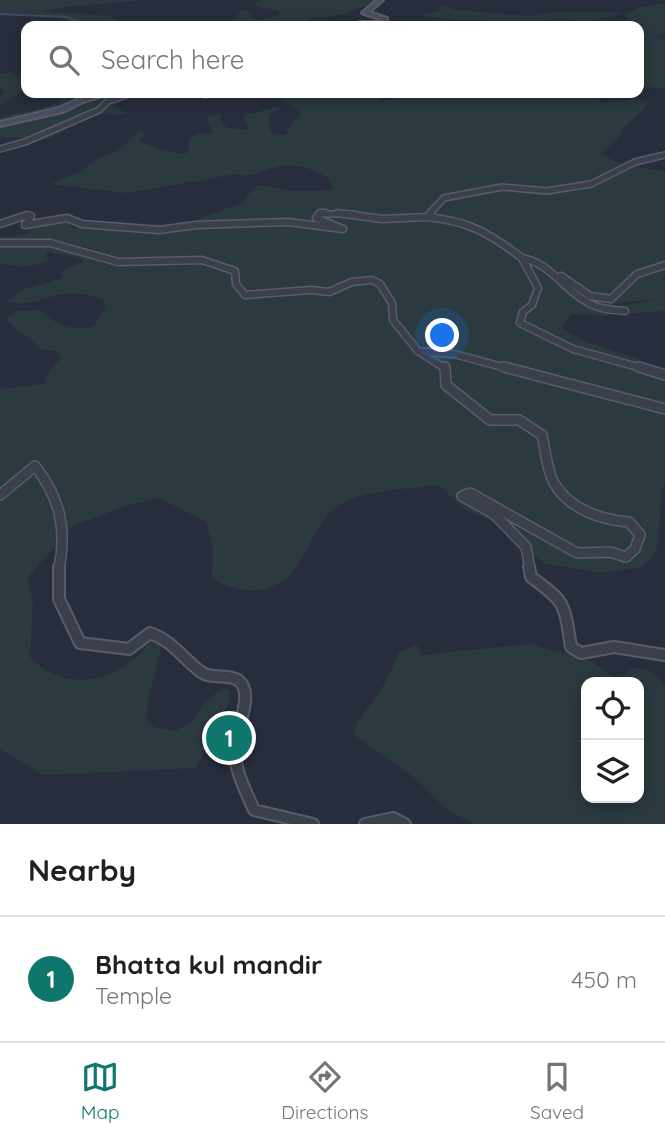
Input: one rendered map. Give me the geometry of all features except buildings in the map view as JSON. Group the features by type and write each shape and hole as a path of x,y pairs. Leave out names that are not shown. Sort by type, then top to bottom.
{"main road":[{"path":"380,0 365,13 385,21"},
{"path":"0,124 60,110 89,98"}],"street":[{"path":"0,149 25,142 99,110 108,102 120,98"},
{"path":"427,217 443,198 502,187 547,191 591,184 635,162 665,155"},
{"path":"0,224 27,215 31,216 25,225 47,219 66,218 82,224 159,230 196,225 288,222 344,229 316,218 320,213 329,212 349,212 377,218 451,218 476,225 499,238 522,258 538,288 532,305 523,312 520,323 560,347 604,361 630,364 665,375"},
{"path":"0,243 50,243 118,262 213,261 235,271 238,289 244,296 311,290 329,292 352,282 372,280 380,284 392,303 393,320 418,351 442,363 447,370 446,385 490,420 519,420 542,435 553,482 570,502 605,520 629,522 640,535 635,549 626,557 610,552 577,553 470,493 462,496 494,514 526,547 531,577 554,594 565,608 571,647 581,653 614,647 665,655"},
{"path":"522,258 530,258 592,298 609,299 623,292 630,277 646,268 665,265"},
{"path":"540,264 584,302 601,308 625,311"},
{"path":"418,351 429,350 456,355 609,392 665,409"},
{"path":"0,495 35,467 52,486 62,518 63,547 56,571 58,597 80,643 129,649 150,633 177,645 211,678 224,676 238,680 245,688 235,748 240,774 254,810 313,824"},
{"path":"365,824 393,818 405,824"}],"shaded area":[{"path":"0,0 146,0 43,11 110,16 117,21 68,21 31,15 0,16"},
{"path":"261,0 380,0 378,3 338,15 313,17 309,21 258,21 279,15 278,11 254,5"},
{"path":"665,3 665,33 657,36 665,41 665,88 644,87 644,21 629,21 625,14 642,7"},
{"path":"439,5 458,10 528,16 556,12 621,14 589,21 559,18 544,21 453,20 420,15 439,11"},
{"path":"241,10 248,12 258,21 235,21"},
{"path":"15,71 12,74 21,77 21,92 0,106 0,96 5,92 0,87 0,74"},
{"path":"64,98 124,98 114,106 129,115 95,113 48,139 0,137 0,118"},
{"path":"274,98 380,98 381,102 396,98 598,98 603,103 637,99 647,101 647,106 601,154 616,162 665,172 665,276 660,280 665,281 665,311 626,314 611,312 610,309 615,307 662,299 619,303 605,308 609,316 571,314 561,328 586,342 637,358 665,379 665,484 662,490 657,550 643,567 599,573 544,563 514,541 497,523 465,510 438,485 370,493 345,501 323,521 297,566 288,576 268,588 246,590 234,588 212,578 213,547 206,522 159,498 126,506 73,526 27,578 33,604 30,657 44,669 60,677 77,680 94,678 126,665 151,639 161,640 148,701 147,721 154,727 175,731 191,722 205,702 223,688 230,690 229,704 208,733 204,754 195,768 43,775 0,749 0,389 44,384 46,376 61,357 55,351 40,349 6,319 16,311 40,310 64,326 85,328 94,326 106,308 103,300 73,293 32,302 6,302 25,289 63,278 61,272 84,261 45,252 49,261 37,265 6,265 0,263 0,237 18,236 28,233 36,225 69,220 70,227 100,229 111,221 180,226 244,202 252,189 259,185 293,191 333,190 329,178 308,168 291,165 255,174 236,174 126,193 51,184 81,171 98,158 118,151 139,131 146,136 138,140 143,143 170,152 188,153 190,139 195,134 213,133 206,117 222,113 220,120 227,128 250,130 242,116 275,107 282,109 269,115 270,130 275,135 289,135 286,131 301,113 283,100"},
{"path":"531,644 585,659 612,677 581,677 581,803 644,803 644,677 621,677 633,669 649,671 665,685 665,824 474,824 446,809 416,779 353,734 361,717 385,683 399,652 417,645 422,655"}],"waterway":[{"path":"0,14 67,17 76,21"}],"place":[{"name":"Bhatta kul mandir","path":"229,738"}]}
